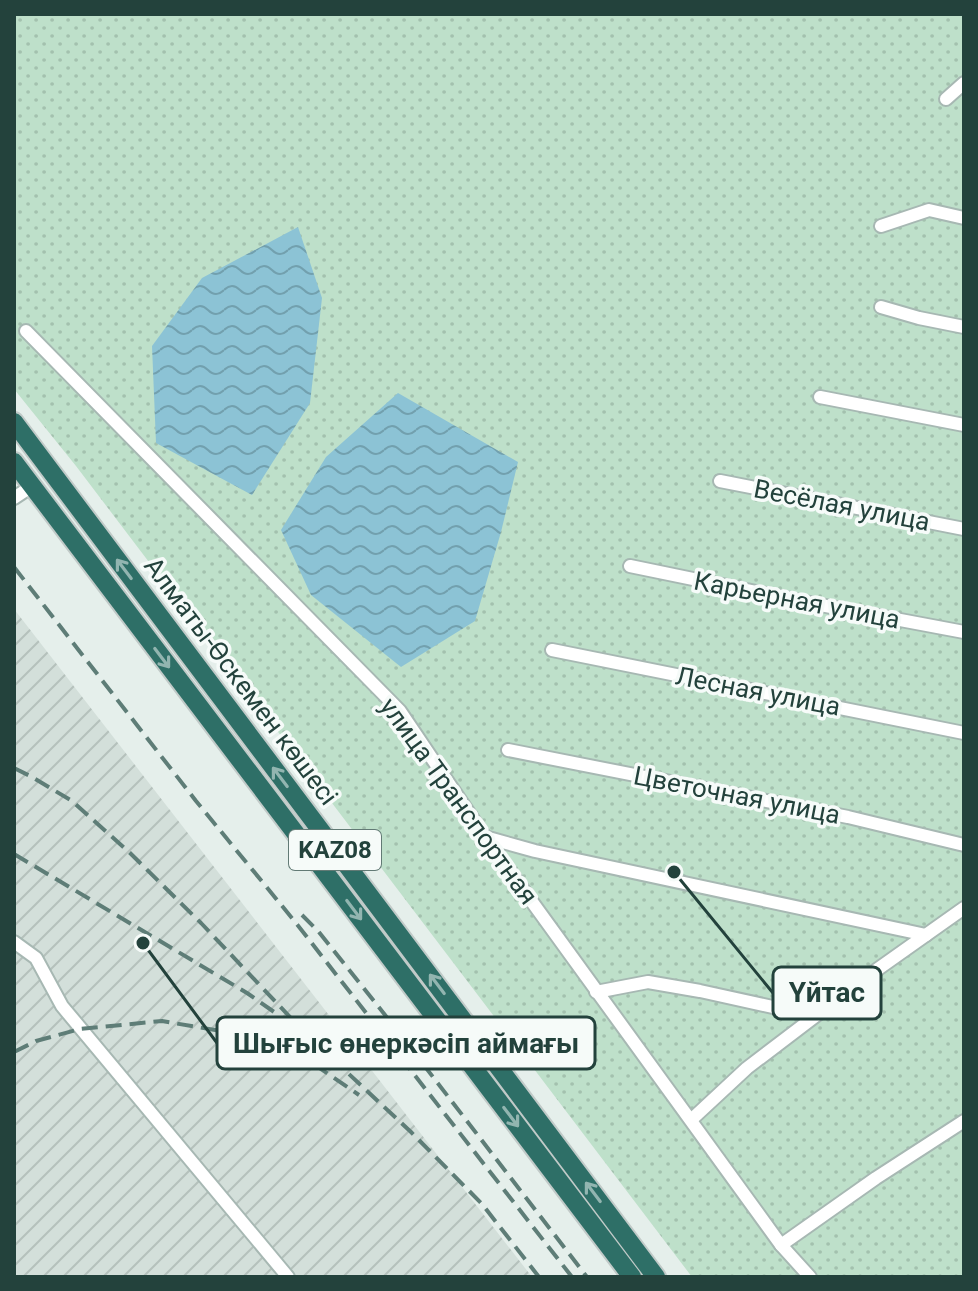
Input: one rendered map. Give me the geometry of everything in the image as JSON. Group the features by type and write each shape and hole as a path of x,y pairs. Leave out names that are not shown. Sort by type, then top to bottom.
{"highway":[{"name":"Алматы-Өскемен көшесі","path":"14,422 656,1277"},
{"name":"Алматы-Өскемен көшесі","path":"14,462 632,1277"},
{"path":"598,1232 614,1220"}],"street":[{"path":"946,99 964,83"},
{"path":"881,226 929,210 964,218"},
{"path":"881,307 964,327"},
{"name":"улица Транспортная","path":"26,331 400,711 596,992 781,1245 810,1277"},
{"path":"820,397 964,425"},
{"name":"Весёлая улица","path":"720,481 964,529"},
{"path":"14,498 32,486"},
{"name":"Карьерная улица","path":"630,566 964,632"},
{"name":"Лесная улица","path":"552,650 964,733"},
{"name":"Цветочная улица","path":"508,750 848,817 964,845"},
{"path":"485,837 535,851 926,935"},
{"path":"691,1120 747,1068 964,908"},
{"path":"14,942 36,958 62,1006 288,1277"},
{"path":"596,992 648,982 814,1016"},
{"path":"781,1245 964,1121"}],"shaded area":[{"path":"14,609 532,1277 14,1277"}],"green space":[{"path":"14,14 964,14 964,1277 692,1277 76,466 14,389"}],"water":[{"path":"298,227 322,298 310,403 252,495 156,443 152,346 202,278"},
{"path":"398,393 518,462 475,621 401,667 311,595 281,530 326,457"}],"railway":[{"path":"14,567 572,1277"},
{"path":"14,768 72,801 129,852 306,1034 411,1132 482,1204 539,1277"},
{"path":"14,854 277,1014"},
{"path":"302,915 393,1025 587,1277"},
{"path":"14,1052 36,1041 80,1029 162,1021 238,1034 305,1058 359,1095"}],"place":[{"name":"Үйтас","path":"674,872"},
{"name":"Шығыс өнеркәсіп аймағы","path":"143,943"}]}
